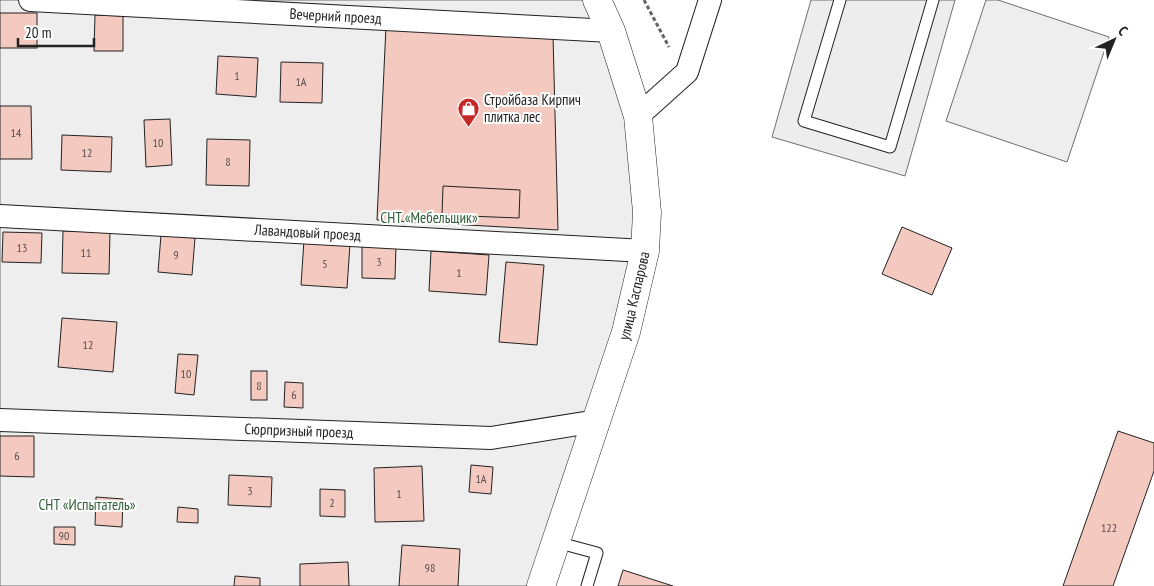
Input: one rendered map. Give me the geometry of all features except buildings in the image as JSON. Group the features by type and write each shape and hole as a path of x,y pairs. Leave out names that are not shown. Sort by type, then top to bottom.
{"main road":[{"name":"улица Каспарова","path":"541,586 626,332 645,252 647,212 638,116 611,31 597,0"}],"street":[{"name":"Вечерний проезд","path":"30,0 611,31"},
{"path":"638,116 687,72 710,0"},
{"name":"Лавандовый проезд","path":"0,216 645,252"},
{"name":"Сюрпризный проезд","path":"0,420 491,438 597,421"}],"lane":[{"path":"840,0 804,121 890,146 934,0"},
{"path":"556,542 597,553 586,586"}],"path":[{"path":"644,0 668,46 687,72"}],"green space":[{"name":"СНТ «Мебельщик»","path":"0,0 597,0 647,212 541,586 0,586"},
{"path":"986,0 998,0 1109,37 1067,162 946,121"}],"shaded area":[{"path":"811,0 955,0 905,176 772,137"}],"place":[{"name":"Стройбаза Кирпич плитка лес","path":"468,128"}],"park label":[{"name":"СНТ «Испытатель»","path":"87,505"}]}
